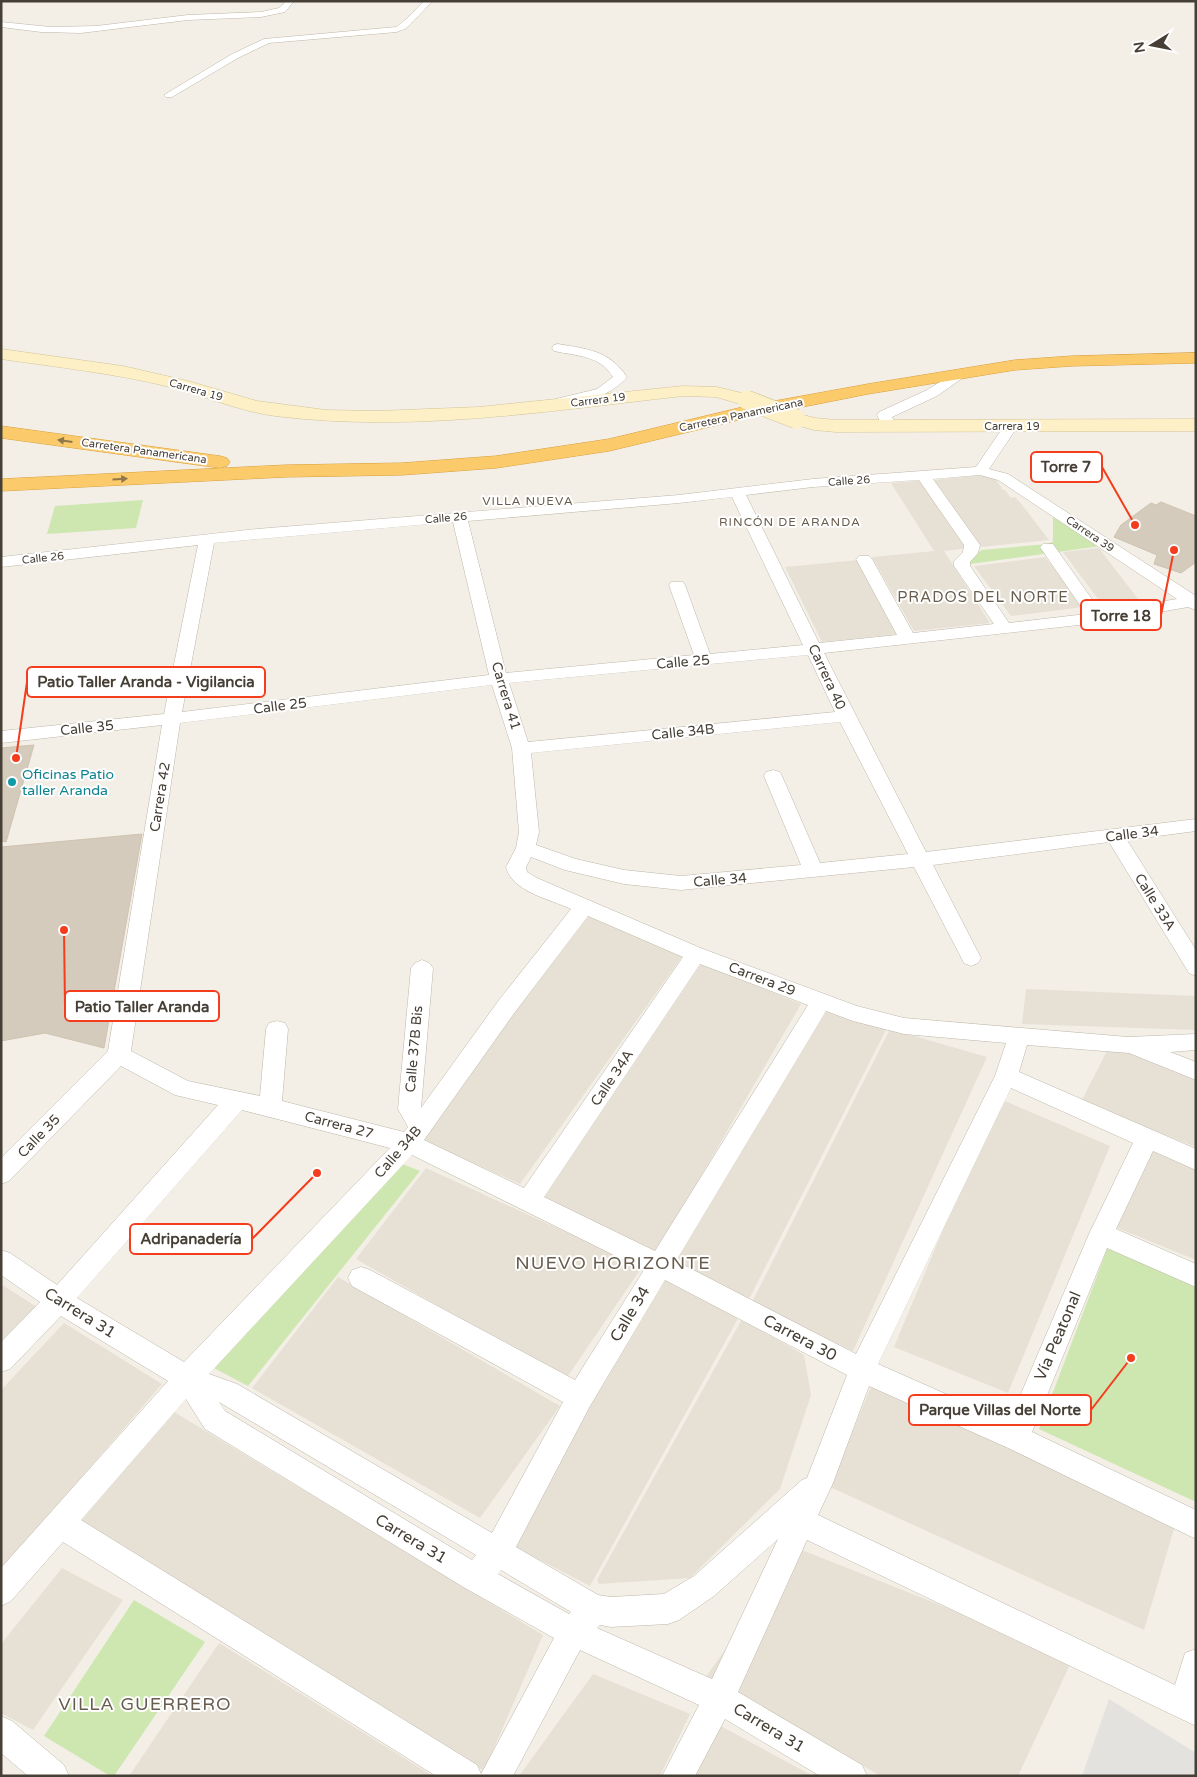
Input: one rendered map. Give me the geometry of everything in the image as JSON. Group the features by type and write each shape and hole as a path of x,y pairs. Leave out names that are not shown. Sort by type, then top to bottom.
{"highway":[{"name":"Carretera Panamericana","path":"1,485 286,471 402,469 496,462 609,444 747,412 1015,365 1072,361 1196,358"},
{"name":"Carretera Panamericana","path":"1,432 286,471"}],"street":[{"path":"1,24 17,27 80,30 128,26 186,17 263,14 280,11 288,7 290,1"},
{"path":"169,96 235,56 267,41 397,29 404,27 412,16 427,4 428,1"},
{"path":"535,407 583,398 608,387 620,377 616,368 602,358 589,353 558,348"},
{"name":"Carrera 19","path":"1,354 138,375 205,391 241,404 276,410 346,416 414,417 535,407 683,391 716,392 747,400 814,424 889,426 1196,425"},
{"path":"889,426 884,415 932,393 959,374"},
{"path":"980,471 1011,426"},
{"name":"Calle 26","path":"1,562 207,540 679,499 814,484 980,471"},
{"name":"Carrera 39","path":"980,471 1004,477 1195,603"},
{"path":"924,476 972,544 970,553 962,561 962,566 1004,627"},
{"name":"Carrera 40","path":"737,492 846,716 919,860"},
{"name":"Carrera 41","path":"460,517 499,679 521,748 529,832 526,848 516,867 518,875"},
{"name":"Carrera 42","path":"119,1055 172,719 207,540"},
{"path":"1048,547 1097,618"},
{"path":"864,559 907,638"},
{"path":"677,585 704,660"},
{"name":"Calle 25","path":"172,719 499,679 814,650 1004,627 1097,618 1195,603"},
{"name":"Calle 34B","path":"521,748 846,716"},
{"name":"Calle 35","path":"1,736 172,719"},
{"path":"773,776 814,871"},
{"name":"Calle 34","path":"526,848 572,865 624,877 681,884 919,860 1196,826"},
{"name":"Calle 33A","path":"1114,836 1196,968"},
{"path":"919,860 971,958"},
{"name":"Carrera 29","path":"518,875 530,883 696,954 853,1013 904,1026 1128,1045"},
{"name":"Calle 34B","path":"1,1591 186,1378 414,1135 507,1006 584,906"},
{"name":"Calle 34A","path":"528,1201 696,954"},
{"name":"Calle 37B Bis","path":"414,1135 409,1109 422,968"},
{"name":"Calle 34","path":"475,1578 498,1552 580,1397 821,1001"},
{"path":"270,1107 277,1029"},
{"path":"678,1776 719,1698 819,1483 862,1370 1006,1076 1019,1036"},
{"path":"1128,1045 1196,1042"},
{"path":"1128,1045 1196,1071"},
{"name":"Calle 35","path":"1,1174 84,1088 119,1055"},
{"name":"Carrera 27","path":"119,1055 183,1089 414,1135"},
{"path":"1006,1076 1196,1160"},
{"path":"1,1360 59,1301 236,1101"},
{"name":"Carrera 30","path":"414,1135 528,1201 659,1265 862,1370 1016,1438 1196,1525"},
{"name":"Vía Peatonal","path":"1016,1438 1101,1234 1147,1139"},
{"path":"1101,1234 1196,1276"},
{"name":"Carrera 31","path":"1,1261 59,1301 186,1378 215,1420 475,1578 572,1632 719,1698 850,1776"},
{"path":"361,1278 580,1397"},
{"path":"186,1378 228,1392 594,1609 612,1612 668,1610 704,1586 819,1483"},
{"path":"801,1522 1191,1708 1196,1664"},
{"path":"59,1523 466,1776"},
{"path":"496,1776 572,1632 594,1609"},
{"path":"1,1732 53,1776"}],"shaded area":[{"path":"992,474 1003,490 1011,498 1015,497 1023,506 1049,540 981,547 934,480"},
{"path":"925,480 970,548 944,551 990,623 914,631 872,557 934,551 891,483"},
{"path":"1099,548 1138,599 1101,603 1063,552"},
{"path":"1045,557 1084,607 1011,616 974,566"},
{"path":"858,560 899,634 822,642 785,567"},
{"path":"584,911 684,954 520,1184 421,1140"},
{"path":"698,962 801,1004 656,1254 540,1197"},
{"path":"1026,989 1196,996 1196,1030 1022,1024"},
{"path":"823,1007 888,1026 747,1303 668,1264"},
{"path":"890,1029 987,1057 853,1351 751,1304"},
{"path":"1114,1037 1196,1067 1196,1147 1081,1102"},
{"path":"998,1098 1110,1146 1008,1393 894,1347"},
{"path":"1145,1148 1196,1169 1196,1260 1110,1225"},
{"path":"426,1168 642,1267 566,1379 356,1259"},
{"path":"656,1275 740,1315 590,1586 509,1544"},
{"path":"338,1277 560,1406 480,1518 252,1388"},
{"path":"1,1284 37,1307 1,1345"},
{"path":"742,1319 804,1355 811,1395 780,1489 690,1578 599,1584 597,1580"},
{"path":"64,1323 162,1384 1,1571 1,1390"},
{"path":"872,1384 1176,1522 1144,1630 830,1487"},
{"path":"166,1407 543,1635 484,1771 70,1520"},
{"path":"797,1548 1073,1658 1018,1776 881,1776 705,1678"},
{"path":"62,1568 123,1600 33,1730 1,1713 1,1644"},
{"path":"219,1643 433,1776 129,1776"},
{"path":"593,1674 690,1714 660,1776 519,1776"},
{"path":"1109,1699 1196,1753 1196,1776 1082,1776"},
{"path":"717,1724 813,1776 692,1776"}],"green space":[{"path":"143,500 136,528 47,534 55,506"},
{"path":"1053,511 1101,546 970,564 967,560 982,550 1053,542"},
{"path":"402,1164 420,1171 248,1386 210,1366"},
{"path":"1108,1247 1196,1287 1196,1502 1039,1429"},
{"path":"134,1600 205,1642 114,1776 110,1776 44,1736"}],"building":[{"path":"1161,502 1196,516 1196,562 1181,573 1154,564 1157,555 1114,537 1121,525 1151,503 1156,505"},
{"path":"34,745 6,842 1,841 1,748"},
{"path":"142,834 104,1048 45,1033 1,1041 1,847"}],"place":[{"name":"Torre 7","path":"1135,525"},
{"name":"Torre 18","path":"1174,550"},
{"name":"Patio Taller Aranda - Vigilancia","path":"16,758"},
{"name":"Oficinas Patio taller Aranda","path":"12,782"},
{"name":"Patio Taller Aranda","path":"64,930"},
{"name":"Adripanadería","path":"317,1173"},
{"name":"Parque Villas del Norte","path":"1131,1358"}],"district":[{"name":"VILLA NUEVA","path":"528,501"},
{"name":"RINCÓN DE ARANDA","path":"790,522"},
{"name":"PRADOS DEL NORTE","path":"983,597"},
{"name":"NUEVO HORIZONTE","path":"613,1263"},
{"name":"VILLA GUERRERO","path":"145,1704"}]}
